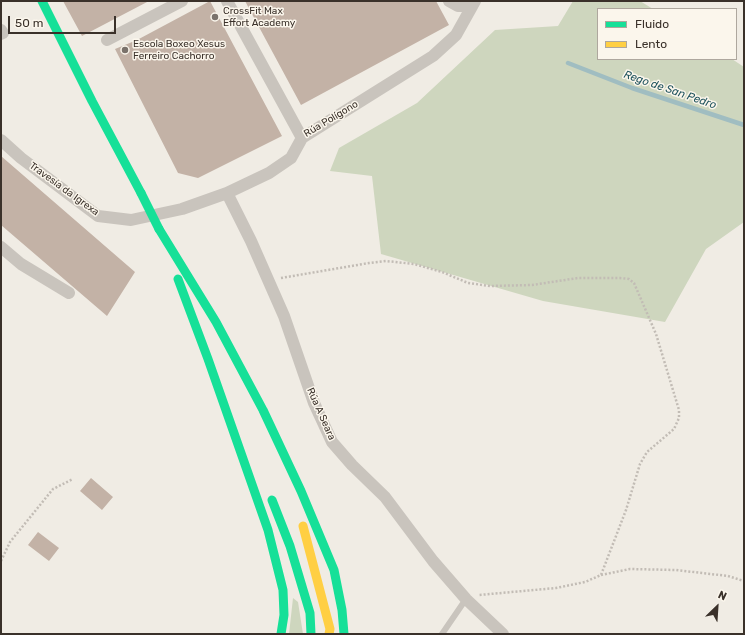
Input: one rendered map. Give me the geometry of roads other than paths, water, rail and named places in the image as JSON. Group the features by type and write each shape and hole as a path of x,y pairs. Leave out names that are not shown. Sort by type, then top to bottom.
{"highway":[{"path":"42,1 57,33 159,229 216,322 263,410 301,491 334,570 342,610 344,634"},
{"path":"159,229 208,359 268,530 283,590 284,615 281,634"},
{"path":"189,280 232,372"},
{"path":"208,359 247,442"},
{"path":"268,490 295,560 310,613 311,634"},
{"path":"298,514 317,577 330,629 329,634"}],"street":[{"path":"108,40 182,1"},
{"name":"Rúa Polígono","path":"227,1 302,138 433,56 456,35 475,1"},
{"path":"449,1 458,6 464,6 475,1"},
{"path":"1,30 1,34"},
{"name":"Travesía da Igrexa","path":"1,140 21,158 98,216 131,220 182,209 227,193 269,173 291,158 302,138"},
{"name":"Rúa A Seara","path":"227,193 251,241 284,316 314,403 332,442 352,465 385,496 433,561 466,599 503,634"},
{"path":"1,246 21,264 69,293"}],"lane":[{"path":"442,634 466,599"}],"waterway":[{"name":"Rego de San Pedro","path":"568,63 632,88 744,125"}],"place":[{"name":"CrossFit Max Effort Academy","path":"215,17"},
{"name":"Escola Boxeo Xesus Ferreiro Cachorro","path":"125,50"}]}
